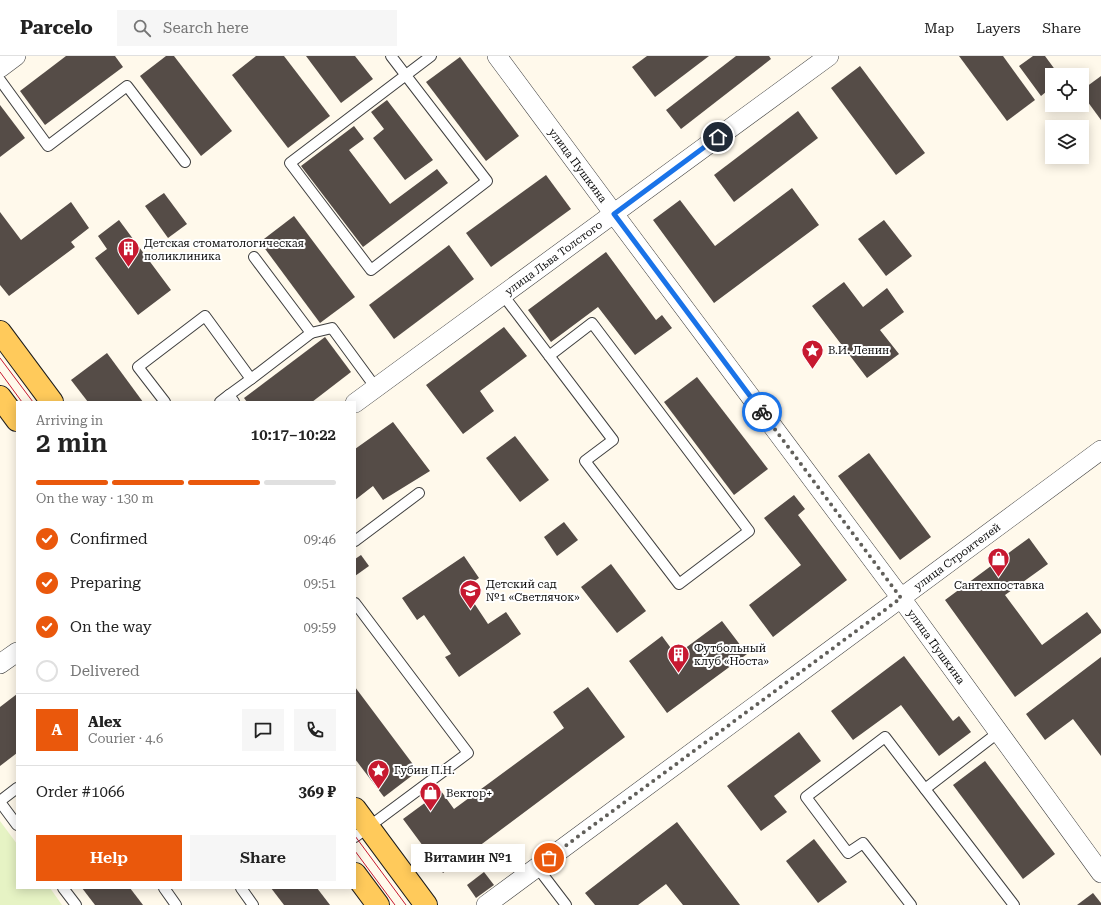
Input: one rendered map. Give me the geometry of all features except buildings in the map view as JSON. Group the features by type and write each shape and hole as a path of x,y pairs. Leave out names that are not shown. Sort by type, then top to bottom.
{"main road":[{"path":"0,332 51,401"},
{"path":"0,397 16,419"},
{"path":"356,813 362,832 426,905"},
{"path":"356,875 378,905"}],"street":[{"path":"0,68 16,56"},
{"name":"улица Пушкина","path":"497,56 901,598 1101,873"},
{"name":"улица Льва Толстого","path":"356,403 829,56"},
{"name":"улица Строителей","path":"486,905 1101,450"},
{"path":"0,664 16,653"}],"lane":[{"path":"391,56 406,76 487,182 371,270 290,164 406,76 431,56"},
{"path":"0,80 48,146 128,86 185,162"},
{"path":"254,257 310,333"},
{"path":"503,295 549,356 613,440 585,461 679,584 749,531 592,324 549,356"},
{"path":"164,401 138,367 205,316 252,379"},
{"path":"232,399 252,379 310,333 332,328 376,388"},
{"path":"356,540 419,493"},
{"path":"356,604 468,753 362,832"},
{"path":"925,789 999,732"},
{"path":"910,905 863,843 848,853 806,797 885,737 1014,905"},
{"path":"16,789 0,802 16,824"},
{"path":"537,867 566,905"},
{"path":"65,889 76,905"},
{"path":"165,889 176,905"},
{"path":"242,889 253,905"}],"green space":[{"path":"0,821 16,843 16,889 51,889 62,905 0,905"}],"tram line":[{"path":"0,358 32,401"},
{"path":"0,372 21,401"},
{"path":"356,837 406,905"},
{"path":"356,852 395,905"}],"way so far":[{"path":"549,858 901,598 762,412"}],"place":[{"name":"Детская стоматологическая поликлиника","path":"129,268"},
{"name":"В.И. Ленин","path":"813,370"},
{"name":"Сантехпоставка","path":"999,578"},
{"name":"Детский сад №1 «Светлячок»","path":"470,610"},
{"name":"Футбольный клуб «Носта»","path":"679,674"},
{"name":"Губин П.Н.","path":"379,790"},
{"name":"Вектор+","path":"431,812"},
{"name":"Витамин №1","path":"549,858"}],"route":[{"path":"718,137 614,214 762,412"}]}
